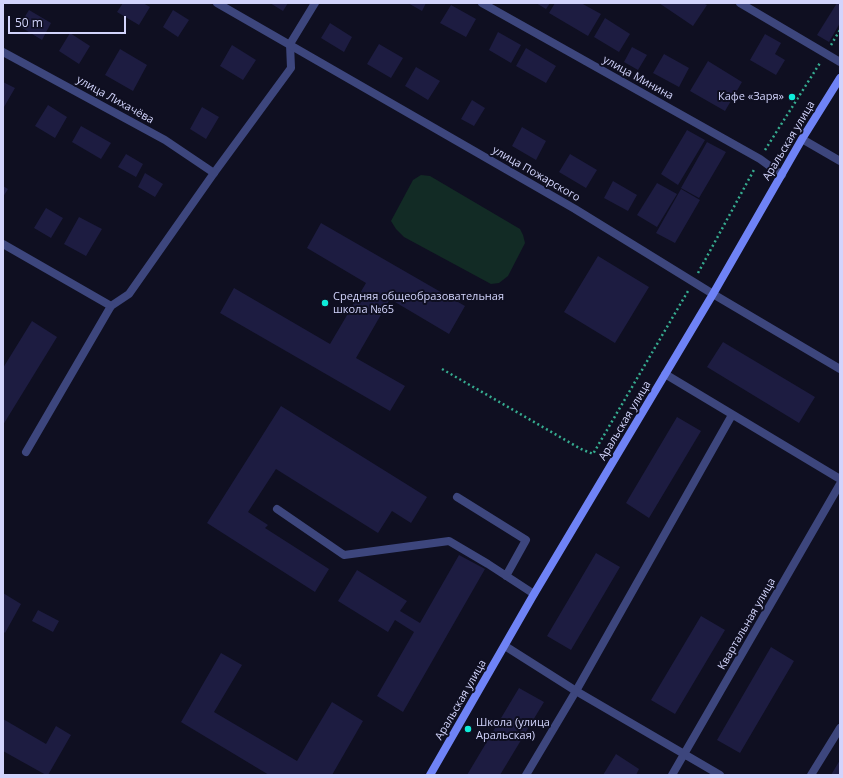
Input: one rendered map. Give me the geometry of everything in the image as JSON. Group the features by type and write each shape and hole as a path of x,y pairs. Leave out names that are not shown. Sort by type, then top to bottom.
{"street":[{"name":"улица Пожарского","path":"217,3 575,209 693,282 840,369"},
{"path":"26,452 111,306 129,294 214,173 291,68 290,44 315,3"},
{"name":"улица Минина","path":"482,3 760,159 782,174"},
{"path":"740,3 840,62"},
{"name":"улица Лихачёва","path":"3,52 165,140 214,173"},
{"name":"Аральская улица","path":"430,775 534,594 713,294 802,139 840,78"},
{"path":"802,139 840,162"},
{"path":"3,244 111,306"},
{"path":"665,374 840,479"},
{"path":"526,775 576,691 732,415"},
{"name":"Квартальная улица","path":"672,775 840,484"},
{"path":"457,497 526,540 506,576"},
{"path":"278,509 344,555 448,541 488,564 534,594"},
{"path":"505,646 576,691 720,775"},
{"path":"811,775 840,728"}],"path":[{"path":"442,369 581,449 593,454 693,282 760,159 840,30"}],"green space":[{"path":"421,175 430,176 520,229 525,243 508,276 499,283 491,284 404,237 396,229 391,221 413,180"}],"building":[{"path":"123,3 143,3 150,7 139,25 117,12"},
{"path":"270,3 288,3 283,11"},
{"path":"408,3 426,3 422,11"},
{"path":"536,3 550,3 546,9"},
{"path":"555,3 581,3 601,14 588,36 549,13"},
{"path":"659,3 703,3 707,5 693,26"},
{"path":"837,3 840,4 840,23 829,42 817,35"},
{"path":"451,5 476,19 466,37 440,23"},
{"path":"29,10 51,23 42,40 19,26"},
{"path":"173,10 189,20 178,37 163,27"},
{"path":"605,18 630,34 619,52 594,37"},
{"path":"330,23 352,37 344,52 321,38"},
{"path":"498,32 521,45 511,63 489,50"},
{"path":"70,33 90,46 79,64 59,51"},
{"path":"765,34 781,43 775,54 785,60 776,75 750,60"},
{"path":"379,44 403,58 391,78 367,64"},
{"path":"232,45 256,60 243,80 220,66"},
{"path":"632,47 647,55 638,70 624,62"},
{"path":"526,48 556,66 546,83 516,66"},
{"path":"120,49 147,65 133,91 105,75"},
{"path":"664,54 689,68 679,87 653,73"},
{"path":"708,61 742,82 725,111 690,91"},
{"path":"416,67 440,81 428,100 405,86"},
{"path":"3,82 15,88 4,107 3,106"},
{"path":"472,100 485,108 474,126 461,119"},
{"path":"48,105 67,117 55,138 35,126"},
{"path":"202,107 219,117 206,139 190,129"},
{"path":"81,126 111,143 101,159 72,142"},
{"path":"522,127 546,141 536,160 512,146"},
{"path":"687,130 705,140 678,185 661,174"},
{"path":"707,142 726,152 699,198 681,188"},
{"path":"126,154 143,164 136,177 118,167"},
{"path":"570,154 597,170 586,188 559,172"},
{"path":"145,173 163,184 155,197 138,187"},
{"path":"613,181 637,195 628,211 604,198"},
{"path":"657,183 677,194 657,227 637,215"},
{"path":"3,186 8,189 3,197"},
{"path":"681,189 700,200 675,243 656,233"},
{"path":"46,208 63,218 51,238 34,228"},
{"path":"79,217 102,229 86,256 64,244"},
{"path":"321,223 465,306 449,334 390,299 356,358 405,386 390,411 220,313 234,288 330,344 366,283 307,248"},
{"path":"598,256 649,287 615,343 564,312"},
{"path":"32,321 57,337 3,425 3,368"},
{"path":"723,342 815,397 799,423 707,367"},
{"path":"281,406 427,497 411,523 392,511 378,533 276,469 248,512 268,525 265,528 329,569 315,592 207,523"},
{"path":"677,417 701,431 649,518 626,503"},
{"path":"596,553 620,567 571,650 547,636"},
{"path":"459,555 485,569 403,712 377,696 414,632 395,620 388,632 338,601 357,570 407,601 400,611 420,623"},
{"path":"3,593 21,604 5,633 3,631"},
{"path":"38,610 59,621 53,632 32,621"},
{"path":"701,616 725,630 675,714 651,700"},
{"path":"771,647 794,661 740,753 717,740"},
{"path":"221,653 242,665 214,712 297,761 332,702 363,721 332,775 269,775 181,722"},
{"path":"519,688 544,702 500,775 467,775"},
{"path":"3,719 46,744 56,726 71,735 48,775 3,751"},
{"path":"616,754 639,769 636,775 603,775"},
{"path":"840,760 840,775 831,775"}],"place":[{"name":"Кафе «Заря»","path":"792,97"},
{"name":"Средняя общеобразовательная школа №65","path":"325,303"},
{"name":"Школа (улица Аральская)","path":"468,729"}]}
